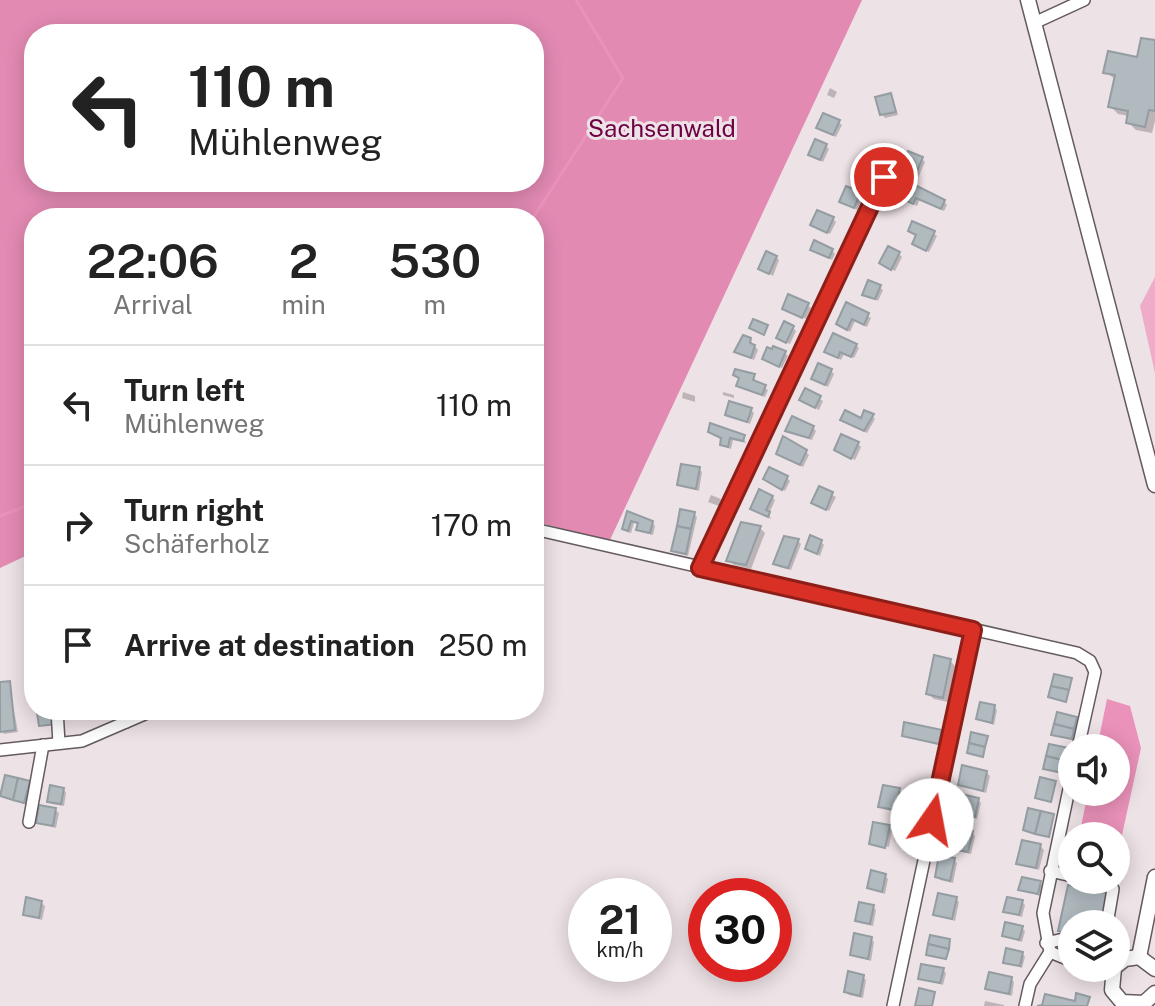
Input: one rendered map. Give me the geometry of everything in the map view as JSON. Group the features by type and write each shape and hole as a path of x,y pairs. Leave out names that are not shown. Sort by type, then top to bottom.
{"main road":[{"path":"1028,0 1155,485"},
{"path":"1139,957 1155,877"},
{"path":"1130,958 1139,957 1155,969"},
{"path":"1115,982 1116,997 1130,1005 1144,1003 1155,993"}],"street":[{"path":"1034,23 1084,0"},
{"path":"700,568 884,177"},
{"path":"544,531 1077,653 1093,665 1094,679 1081,734"},
{"path":"893,1006 973,630"},
{"path":"58,720 59,743"},
{"path":"0,750 82,741 131,720"},
{"path":"29,822 43,745"},
{"path":"1025,1006 1030,984 1048,947 1043,913 1065,806"},
{"path":"1050,871 1058,873"},
{"path":"1048,947 1058,943"},
{"path":"1048,947 1058,953"}],"shaded area":[{"path":"1155,277 1155,373 1140,306"},
{"path":"1107,699 1130,706 1141,748 1130,798 1130,734 1100,734"},
{"path":"1085,806 1128,806 1125,822 1082,822"}],"green space":[{"name":"Sachsenwald","path":"0,0 862,0 609,542 544,524 544,208 24,208 24,557 0,568"}],"building":[{"path":"1141,38 1155,40 1155,111 1149,110 1145,127 1126,123 1128,111 1108,107 1115,75 1103,73 1108,51 1137,57"},
{"path":"891,93 896,112 880,115 875,97"},
{"path":"823,113 840,120 833,135 816,128"},
{"path":"815,139 827,144 820,160 808,155"},
{"path":"908,151 923,157 915,176 900,171"},
{"path":"911,183 945,200 941,209 916,198 913,204 903,199"},
{"path":"846,186 861,192 854,208 839,202"},
{"path":"817,210 834,217 827,233 810,225"},
{"path":"912,221 935,231 926,251 912,244 916,235 908,231"},
{"path":"814,240 833,249 829,258 810,250"},
{"path":"888,246 900,252 891,270 879,263"},
{"path":"766,251 777,256 769,274 758,269"},
{"path":"868,280 881,285 875,299 862,295"},
{"path":"788,294 809,303 802,318 782,309"},
{"path":"846,302 869,313 864,325 852,319 847,330 836,324"},
{"path":"753,319 768,325 764,335 749,328"},
{"path":"784,321 794,326 786,343 776,338"},
{"path":"833,333 857,344 851,357 840,352 838,358 824,352"},
{"path":"743,335 751,338 750,343 755,345 751,358 734,352"},
{"path":"773,346 786,351 779,367 762,359 767,347 772,349"},
{"path":"818,363 832,369 825,385 811,379"},
{"path":"735,369 755,374 753,380 766,385 762,395 736,386 739,378 733,375"},
{"path":"805,388 821,396 815,408 799,400"},
{"path":"729,401 752,408 747,422 725,415"},
{"path":"845,410 861,418 864,410 874,414 864,431 840,420"},
{"path":"792,416 814,426 809,438 785,431"},
{"path":"710,423 745,435 743,441 730,438 728,447 720,445 721,438 708,432"},
{"path":"841,434 859,442 851,459 834,450"},
{"path":"783,436 807,450 800,465 776,454"},
{"path":"681,464 700,467 696,489 677,485"},
{"path":"769,467 788,476 782,490 763,479"},
{"path":"819,486 833,492 826,510 811,503"},
{"path":"759,489 773,496 766,510 770,512 768,517 750,509"},
{"path":"680,509 695,512 691,529 677,526"},
{"path":"627,511 653,521 650,533 636,530 638,523 631,521 628,531 622,529"},
{"path":"741,522 761,526 746,565 726,561"},
{"path":"677,526 691,529 686,554 671,551"},
{"path":"810,535 822,540 817,554 805,549"},
{"path":"784,536 799,539 788,568 773,564"},
{"path":"934,655 951,659 943,698 926,694"},
{"path":"1054,674 1072,678 1069,690 1051,686"},
{"path":"10,681 15,730 0,732 0,682"},
{"path":"1051,686 1069,690 1066,702 1048,697"},
{"path":"980,702 995,705 992,723 976,719"},
{"path":"1057,712 1077,717 1074,729 1054,724"},
{"path":"38,720 56,720 57,724 39,726"},
{"path":"904,722 942,730 939,744 902,736"},
{"path":"1054,724 1074,729 1073,734 1051,735"},
{"path":"971,732 988,736 985,747 969,743"},
{"path":"969,743 985,747 983,757 967,753"},
{"path":"1049,744 1058,746 1058,759 1046,756"},
{"path":"1046,756 1058,759 1058,772 1043,769"},
{"path":"962,765 987,771 983,791 958,785"},
{"path":"5,775 18,778 13,800 0,796"},
{"path":"1040,777 1056,781 1051,802 1035,798"},
{"path":"18,778 30,781 24,803 13,800"},
{"path":"50,785 64,788 61,804 47,802"},
{"path":"883,785 900,788 895,810 878,807"},
{"path":"961,794 979,798 975,817 957,813"},
{"path":"39,805 56,808 53,826 36,823"},
{"path":"1028,808 1041,811 1035,834 1023,830"},
{"path":"1041,811 1054,814 1049,837 1035,834"},
{"path":"873,822 890,825 885,848 869,844"},
{"path":"956,827 973,831 968,852 952,849"},
{"path":"1022,840 1041,844 1036,868 1016,864"},
{"path":"939,855 955,858 950,881 935,877"},
{"path":"871,870 886,874 882,892 867,888"},
{"path":"1022,877 1041,881 1038,894 1018,890"},
{"path":"938,893 957,897 952,919 933,915"},
{"path":"1066,894 1110,894 1106,910 1063,910"},
{"path":"26,897 42,901 39,918 23,915"},
{"path":"1007,897 1023,900 1019,915 1003,912"},
{"path":"859,902 874,905 870,924 855,921"},
{"path":"1005,922 1023,926 1019,940 1002,936"},
{"path":"854,933 872,937 868,959 850,955"},
{"path":"930,935 950,939 949,949 928,944"},
{"path":"928,944 949,949 946,959 926,955"},
{"path":"1006,948 1023,952 1020,966 1003,963"},
{"path":"921,964 944,968 940,983 918,979"},
{"path":"848,971 864,975 860,996 844,992"},
{"path":"989,972 1012,977 1009,994 985,989"},
{"path":"919,988 935,992 932,1006 915,1006"},
{"path":"1076,993 1090,997 1087,1006 1037,1006 1042,1005 1045,994 1075,1001"}],"waterway":[{"path":"539,208 623,78 576,0"},
{"path":"0,516 24,507"}],"route":[{"path":"884,177 700,568 973,630 932,820"}]}
